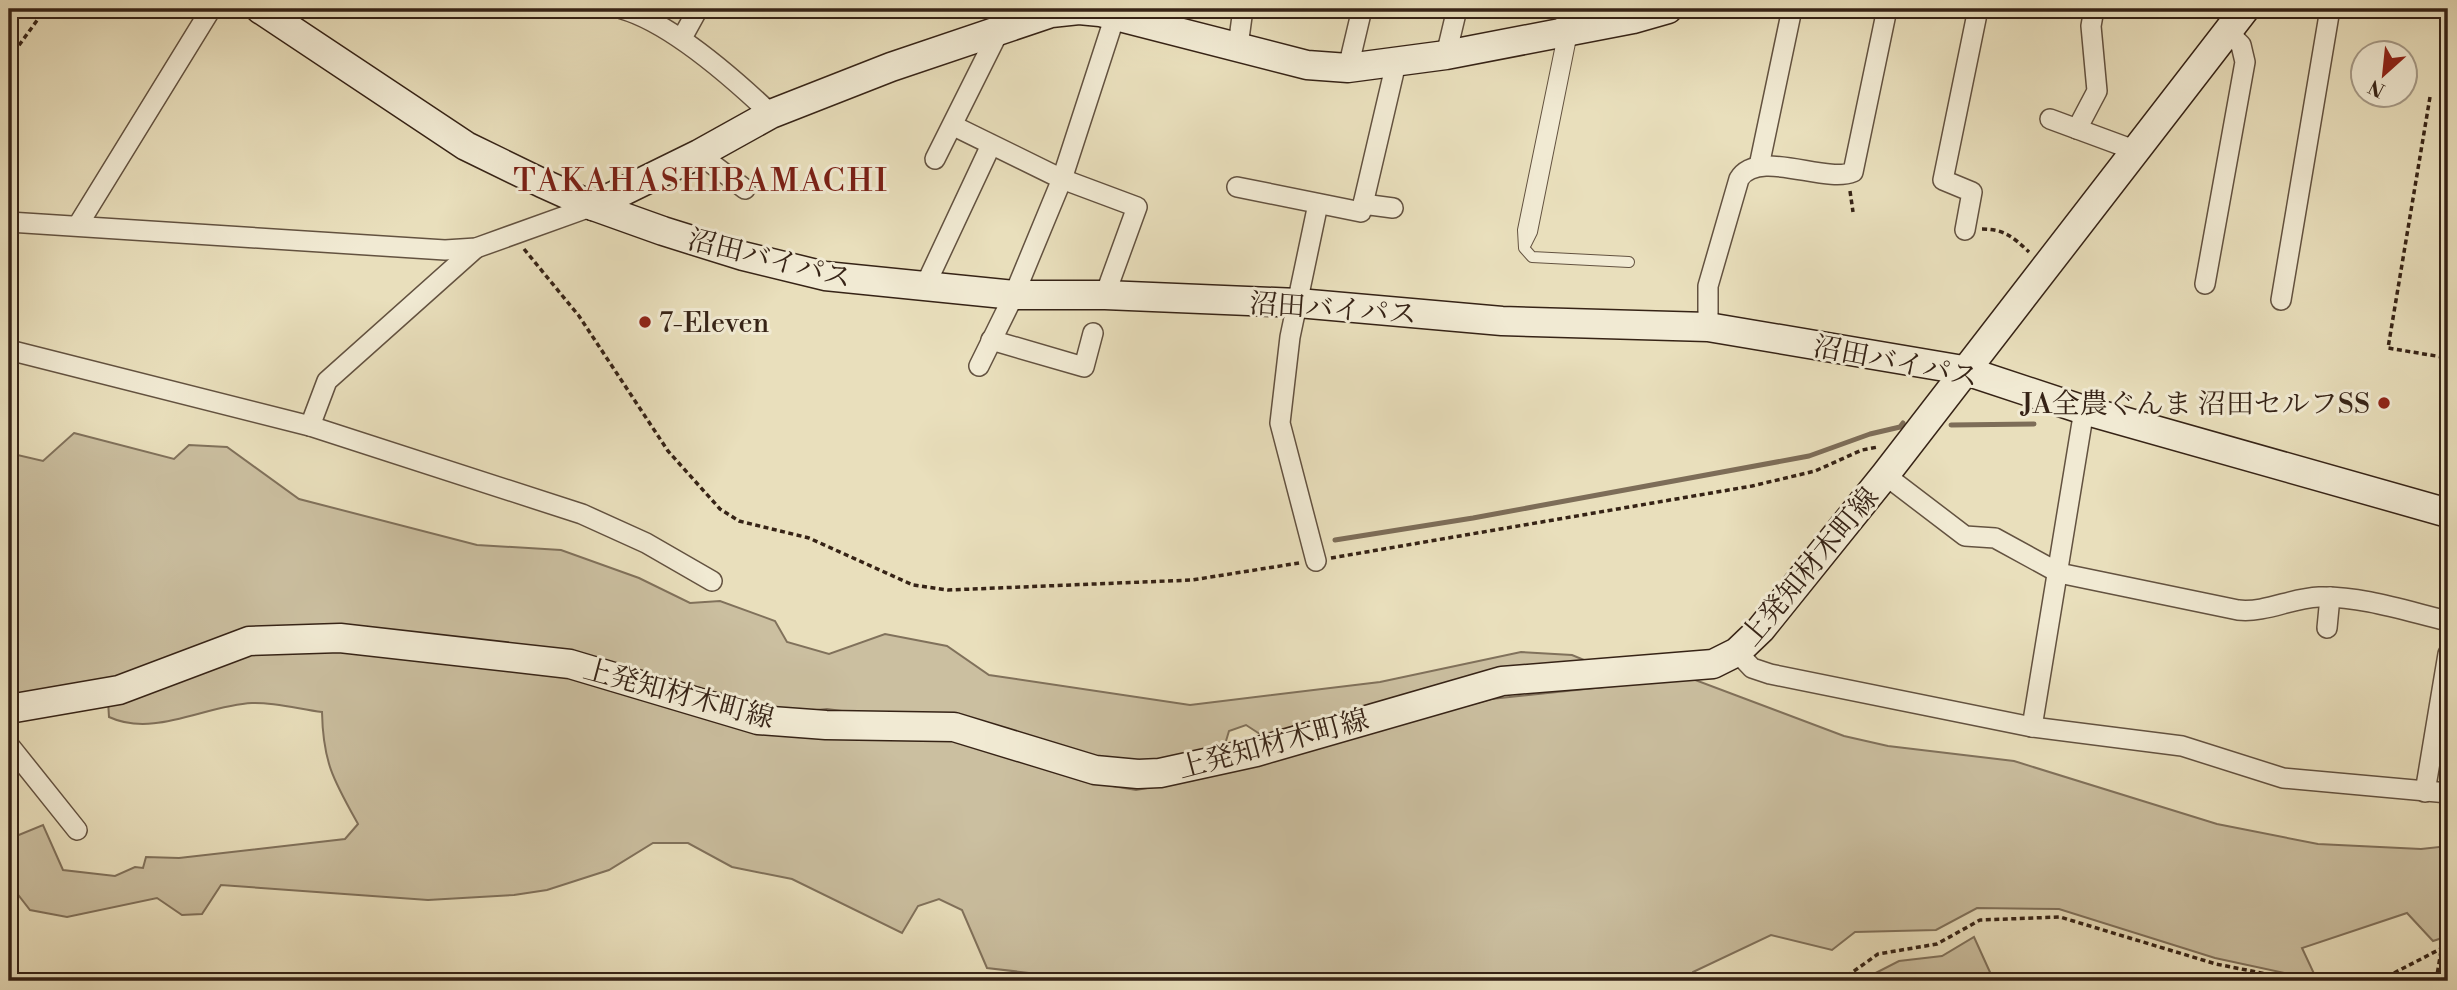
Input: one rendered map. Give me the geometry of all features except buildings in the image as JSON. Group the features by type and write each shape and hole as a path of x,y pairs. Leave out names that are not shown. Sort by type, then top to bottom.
{"street":[{"path":"78,225 211,9"},
{"name":"沼田バイパス","path":"260,9 466,146 593,206 755,259 825,276 1014,295 1105,295 1298,303 1502,321 1708,327 1963,370 2084,410 2448,513"},
{"path":"622,9 639,14 682,38 771,114"},
{"path":"682,38 698,9"},
{"path":"9,222 445,250 476,248 514,237 593,206 699,155 771,114 1031,17 1079,9 1115,16 1148,17 1307,65 1348,68 1446,55 1568,23 1668,9"},
{"path":"1238,46 1243,9"},
{"path":"1348,68 1362,9"},
{"path":"1446,55 1457,9"},
{"path":"1759,166 1792,9"},
{"path":"1708,327 1708,286 1738,184 1744,172 1759,166 1851,175 1855,169 1887,9"},
{"path":"1965,230 1972,192 1943,180 1978,9"},
{"path":"2077,129 2097,91 2091,26 2094,9"},
{"name":"上発知材木町線","path":"9,709 119,690 249,641 340,638 570,664 758,720 826,725 954,727 1095,770 1138,774 1160,773 1256,752 1502,681 1559,674 1713,664 1737,652 1761,629 1885,475 1904,446 2043,266 2245,9"},
{"path":"2281,300 2330,9"},
{"path":"979,366 1014,295 1062,179 1115,16"},
{"path":"935,159 954,126 1000,29"},
{"path":"2205,284 2245,62 2241,45 2227,31"},
{"path":"1237,187 1361,212 1396,63"},
{"path":"2050,119 2134,150"},
{"path":"954,126 1062,179 1137,207 1105,295"},
{"path":"924,288 991,145"},
{"path":"699,155 745,189"},
{"path":"1315,561 1280,423 1290,337 1318,204"},
{"path":"1363,204 1393,208"},
{"path":"310,426 327,381 476,248"},
{"path":"991,340 1084,367 1093,333"},
{"path":"9,349 310,426 582,514 646,543 712,581"},
{"path":"2032,727 2084,410"},
{"path":"1885,475 1965,536 1995,538 2059,573 2254,611 2316,597 2351,598 2448,621"},
{"path":"2327,628 2330,597"},
{"path":"1737,652 1744,662 1761,672 2032,727 2182,746 2283,778 2448,793"},
{"path":"2425,792 2444,710 2448,654"},
{"path":"9,745 78,830"}],"lane":[{"path":"1568,23 1532,232 1524,248 1532,257 1629,262"}],"path":[{"path":"9,59 41,15 40,9"},
{"path":"2430,97 2388,348 2448,358"},
{"path":"1851,175 1853,212"},
{"path":"1965,230 1999,229 2011,235 2043,266"},
{"path":"514,237 579,316 668,451 706,495 739,521 809,538 913,585 948,590 1192,580 1674,501 1815,471 1862,450 1904,446"},
{"path":"1840,981 1878,954 1937,944 1980,920 2060,916 2216,964 2302,981"},
{"path":"2361,981 2394,973 2448,947"},
{"path":"2436,981 2441,951"}],"shaded area":[{"path":"74,433 174,459 189,445 227,447 299,499 477,545 561,550 639,578 690,603 720,601 775,621 787,642 829,654 885,634 947,646 989,675 1190,705 1380,682 1521,652 1572,655 1589,662 1266,738 1246,725 1229,731 1223,751 1187,760 1104,763 872,715 827,709 786,713 723,693 677,688 338,630 116,683 9,699 9,453 43,461"},
{"path":"343,647 572,675 955,739 1083,781 1136,790 1194,780 1491,699 1690,678 1844,736 1888,746 2014,761 2217,824 2318,844 2421,849 2448,846 2448,936 2433,941 2407,913 2302,948 2317,980 2215,958 2059,909 1977,908 1936,930 1855,932 1832,950 1771,935 1693,972 1691,981 1098,981 987,968 962,910 939,899 918,906 902,933 792,879 732,867 688,843 653,843 609,870 547,890 514,895 428,900 221,885 202,914 182,915 157,898 67,917 30,910 9,883 9,839 43,825 63,870 115,876 135,867 143,868 146,857 179,858 345,839 358,824 331,771 322,712 252,703 144,724 126,723 109,717 108,701 250,651"},
{"path":"1974,937 1994,981 1860,981 1899,961 1942,956"}],"waterway":[{"path":"1335,540 1473,518 1809,456 1870,434 1900,427 1903,423"},
{"path":"1951,425 2034,424"}],"place":[{"name":"7-Eleven","path":"645,322"},
{"name":"JA全農ぐんま 沼田セルフSS","path":"2384,403"}],"district":[{"name":"TAKAHASHIBAMACHI","path":"701,180"}]}
